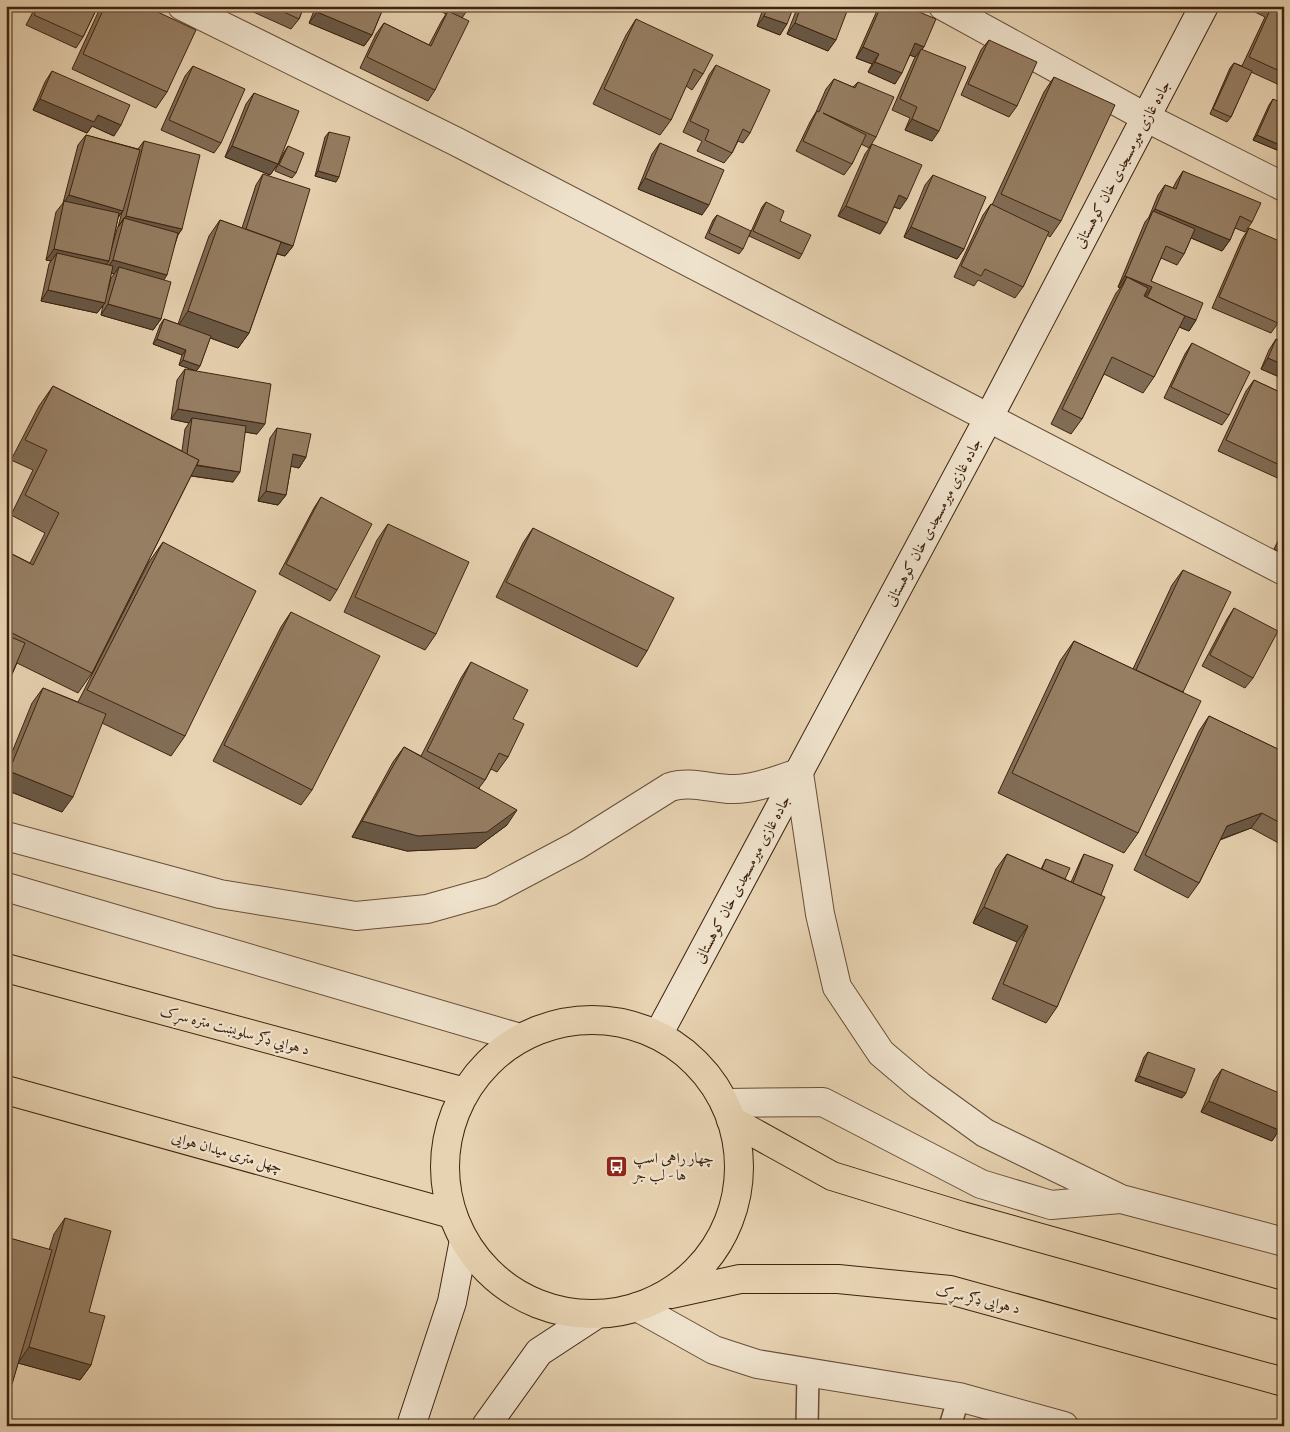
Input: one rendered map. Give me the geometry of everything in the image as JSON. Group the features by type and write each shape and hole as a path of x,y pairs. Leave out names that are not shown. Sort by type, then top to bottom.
{"main road":[{"name":"د هوايي ډګر سلویښت متره سړک","path":"6,968 465,1092"},
{"path":"613,1021 658,1035 697,1064 728,1111 740,1180 730,1220 710,1256 690,1278 665,1295 637,1307 597,1314 557,1310 521,1295 489,1271 464,1240 448,1213 445,1167 450,1128 465,1092 488,1062 520,1038 565,1022 613,1021"},
{"name":"چهل متری میدان هوایی","path":"6,1090 448,1213"},
{"path":"728,1111 832,1176 979,1221 1284,1306"},
{"name":"د هوایی ډګر سړک","path":"665,1295 740,1279 838,1279 950,1290 1284,1382"}],"street":[{"path":"182,6 457,142 1284,571"},
{"path":"943,6 1147,118 1284,187"},
{"name":"جاده غازی میرمسجدی خان کوهستانی","path":"658,1035 988,419 1204,6"},
{"path":"6,836 220,894 356,916 427,909 491,890 576,846 670,787 682,783 719,789 746,788 799,773 820,914 837,987 881,1053 920,1086 985,1133 1122,1199 1284,1242"},
{"path":"6,887 520,1038"},
{"path":"728,1111 823,1102 981,1184 1051,1205 1122,1199"},
{"path":"411,1426 452,1302 464,1240"},
{"path":"637,1307 714,1350 757,1364 808,1374 959,1397 1064,1426"},
{"path":"486,1426 539,1352 597,1314"}],"lane":[{"path":"807,1426 808,1374"},
{"path":"950,1426 959,1397"}],"building":[{"path":"38,6 98,6 83,37 34,15"},
{"path":"105,6 145,6 196,30 167,92 83,54"},
{"path":"271,6 304,6 299,19"},
{"path":"319,6 384,6 372,35 317,12"},
{"path":"460,6 470,6 468,10"},
{"path":"768,6 794,6 787,24 764,16"},
{"path":"801,6 849,6 836,40 795,23"},
{"path":"881,6 905,6 936,19 924,47 915,43 902,73 875,62 879,54 863,47"},
{"path":"1259,6 1284,6 1284,14 1271,8 1269,11"},
{"path":"1271,8 1284,14 1284,73 1249,57"},
{"path":"448,11 469,21 435,90 367,57 384,23 431,46"},
{"path":"636,19 713,55 703,74 694,69 671,120 604,89"},
{"path":"989,40 1037,62 1017,106 968,84"},
{"path":"921,49 966,67 939,131 912,119 917,107 900,99"},
{"path":"1234,63 1252,71 1231,117 1213,109"},
{"path":"716,65 770,90 750,133 743,129 732,153 705,140 709,130 690,121"},
{"path":"193,66 245,89 221,143 169,120"},
{"path":"52,71 130,105 121,125 98,115 94,122 40,99"},
{"path":"1054,77 1115,105 1061,221 1001,194"},
{"path":"834,79 855,88 858,82 894,97 876,137 823,113 866,135 852,164 803,141"},
{"path":"254,93 299,111 278,164 232,146"},
{"path":"1273,99 1284,104 1284,137 1280,145 1257,135"},
{"path":"329,132 350,137 339,177 318,171"},
{"path":"86,135 140,150 123,211 69,195"},
{"path":"144,141 200,155 182,229 126,216"},
{"path":"660,143 724,170 709,205 645,178"},
{"path":"872,144 922,165 907,199 899,195 887,223 846,206"},
{"path":"288,146 304,153 296,173 279,165"},
{"path":"1183,171 1261,203 1252,222 1240,216 1230,240 1155,209 1165,185 1176,189"},
{"path":"263,174 310,189 293,246 246,229"},
{"path":"933,175 986,197 964,249 911,227"},
{"path":"64,201 119,213 109,261 54,249"},
{"path":"766,202 784,211 780,221 811,235 802,254 753,231"},
{"path":"991,204 1049,232 1023,287 985,269 981,276 961,266"},
{"path":"1153,211 1195,229 1184,254 1166,246 1151,281 1203,303 1196,320 1147,297 1152,287 1125,276"},
{"path":"717,215 751,231 743,249 709,233"},
{"path":"124,218 178,233 167,275 113,260"},
{"path":"220,220 281,242 249,333 188,311"},
{"path":"1249,228 1284,243 1284,310 1278,323 1219,297"},
{"path":"57,253 113,266 105,303 48,290"},
{"path":"119,267 171,282 161,319 108,304"},
{"path":"1127,277 1148,288 1144,296 1185,316 1154,377 1112,357 1082,419 1062,409"},
{"path":"164,319 211,336 200,366 183,360 186,350 157,339"},
{"path":"1276,339 1284,343 1284,365 1268,358"},
{"path":"1192,343 1250,372 1229,415 1171,387"},
{"path":"185,369 271,384 265,424 178,409"},
{"path":"1254,380 1284,394 1284,467 1226,440"},
{"path":"53,386 199,460 92,673 6,630 6,551 33,565 59,513 25,495 47,450 25,440"},
{"path":"192,418 246,426 240,472 197,465 199,460 187,454"},
{"path":"277,428 311,434 306,457 293,454 286,495 266,491"},
{"path":"321,497 372,524 337,590 286,564"},
{"path":"388,524 469,562 436,634 355,597"},
{"path":"533,528 674,598 647,651 506,582"},
{"path":"1284,531 1284,546 1278,544"},
{"path":"163,542 256,591 185,736 87,690"},
{"path":"1183,570 1231,592 1183,692 1136,670"},
{"path":"1234,608 1278,631 1253,678 1210,655"},
{"path":"291,612 380,656 312,790 224,745"},
{"path":"6,635 25,643 6,688"},
{"path":"1074,641 1201,701 1138,833 1012,773"},
{"path":"471,662 528,690 513,719 524,724 508,757 499,753 485,780 427,751"},
{"path":"43,688 106,714 73,797 9,771"},
{"path":"1209,716 1284,752 1284,825 1262,813 1227,826 1199,883 1145,855"},
{"path":"404,747 517,810 487,832 418,836 362,821"},
{"path":"1007,854 1105,897 1057,1007 1003,984 1028,926 984,907"},
{"path":"1084,854 1113,865 1101,895 1073,883"},
{"path":"1046,859 1070,868 1065,879 1042,869"},
{"path":"1148,1052 1195,1069 1186,1093 1139,1076"},
{"path":"1222,1069 1284,1095 1284,1119 1279,1130 1209,1101"},
{"path":"65,1218 111,1231 89,1312 105,1316 91,1365 29,1347"},
{"path":"6,1237 52,1250 9,1394 6,1393"}],"place":[{"name":"چهار راهی اسپ ها - لب جر","path":"617,1167"}]}
